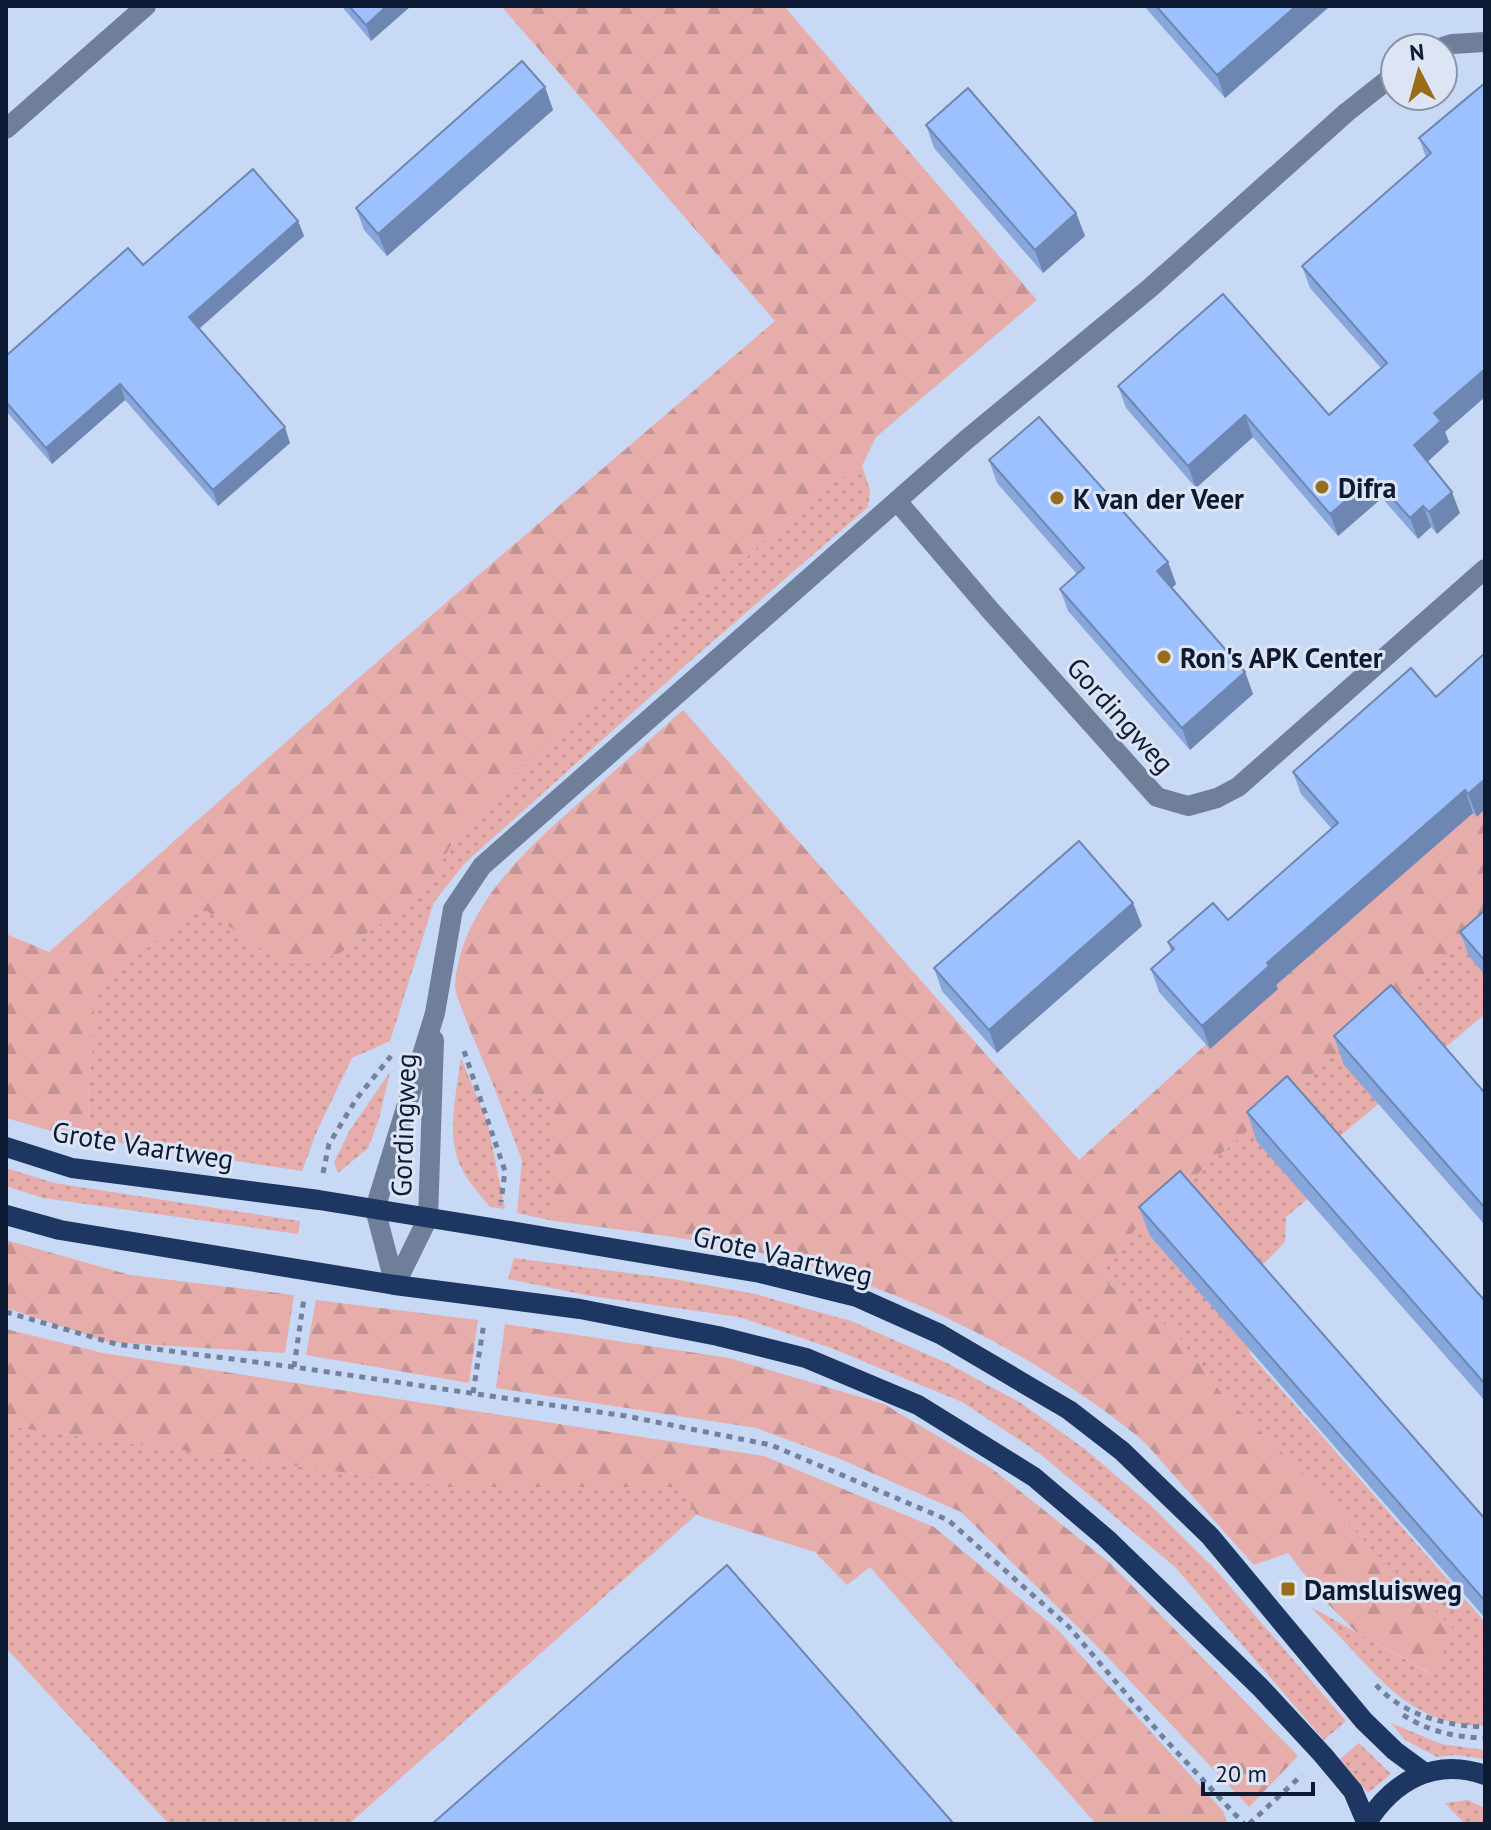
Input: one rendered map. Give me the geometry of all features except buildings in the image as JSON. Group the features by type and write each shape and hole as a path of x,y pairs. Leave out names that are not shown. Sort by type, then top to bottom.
{"main road":[{"name":"Grote Vaartweg","path":"6,1147 72,1168 375,1209 760,1273 857,1297 940,1334 1069,1410 1122,1451 1210,1536 1364,1721 1395,1751 1425,1773"},
{"path":"6,1215 60,1230 395,1285 580,1309 718,1336 806,1358 918,1405 1034,1477 1107,1539 1260,1687 1323,1755 1353,1791 1366,1824"},
{"path":"1366,1824 1381,1801 1401,1784 1425,1773 1466,1768 1485,1775"}],"street":[{"path":"6,129 146,6"},
{"path":"1459,44 1485,42"},
{"name":"Gordingweg","path":"395,1285 375,1209 435,1013 453,909 482,866 897,501 1150,288 1379,87"},
{"name":"Gordingweg","path":"897,501 1157,797 1188,806 1217,798 1238,787 1485,569"},
{"name":"Gordingweg","path":"395,1285 428,1218 435,1013"}],"path":[{"path":"6,1312 116,1344 611,1413 771,1445 948,1520 1069,1627 1162,1736 1244,1824"},
{"path":"1372,1681 1394,1701 1429,1718 1443,1723 1485,1727"},
{"path":"1398,1712 1422,1727 1451,1736 1485,1738"}],"green space":[{"path":"501,6 784,6 1037,300 876,437 862,466 819,491 597,693 453,841 428,889 340,953 314,963 297,965 276,959 207,911 192,913 95,991 87,1138 6,1118 6,934 49,952 356,680 775,321"},
{"path":"862,466 870,490 868,507 465,863 434,902 390,1041 352,1058 317,1131 302,1171 87,1138 95,991 112,975 192,913 207,911 276,959 340,953 428,889 453,841 597,693 819,491"},
{"path":"683,710 1079,1160 1232,1021 1485,802 1485,923 1137,1227 1100,1278 1173,1330 1223,1395 1455,1630 1432,1674 1356,1632 1324,1600 1288,1553 1254,1565 1142,1440 1094,1403 1003,1346 905,1300 804,1264 703,1242 554,1221 554,1097 494,1087 456,992 461,955 471,927 504,876 570,811"},
{"path":"1485,923 1485,1014 1326,1148 1346,1167 1286,1217 1285,1242 1249,1279 1247,1317 1250,1354 1485,1622 1485,1726 1456,1723 1410,1704 1373,1672 1311,1607 1431,1674 1368,1545 1300,1470 1223,1395 1173,1330 1099,1278 1137,1227"},
{"path":"461,1058 488,1124 505,1209 490,1207 468,1179 458,1160 453,1123"},
{"path":"390,1072 379,1119 368,1148 338,1173 334,1162 350,1130"},
{"path":"494,1087 554,1097 554,1221 517,1213 522,1160"},
{"path":"6,1168 54,1183 300,1221 298,1234 43,1198 6,1186"},
{"path":"6,1240 130,1275 294,1295 285,1353 108,1342 6,1308"},
{"path":"514,1258 674,1279 755,1294 851,1321 947,1363 1021,1403 1086,1450 1149,1504 1215,1569 1346,1721 1324,1740 1176,1568 1039,1453 962,1402 831,1348 739,1317 591,1296 508,1279"},
{"path":"316,1300 478,1320 469,1383 306,1355"},
{"path":"505,1324 729,1358 884,1404 991,1468 1110,1563 1298,1756 1249,1807 1097,1646 961,1512 840,1459 756,1428 496,1388"},
{"path":"6,1329 103,1353 764,1456 934,1527 1057,1629 1223,1811 1228,1824 1096,1824 870,1567 847,1585 815,1552 696,1515 682,1487 449,1487 6,1426"},
{"path":"6,1426 449,1487 682,1487 696,1515 349,1824 169,1824 6,1648"},
{"path":"1391,1723 1441,1744 1485,1750 1485,1759 1455,1755 1437,1757 1405,1740"},
{"path":"1359,1743 1391,1774 1368,1793 1340,1759"},
{"path":"1468,1800 1485,1808 1485,1824 1465,1824 1445,1803"}],"place":[{"name":"Difra","path":"1322,487"},
{"name":"K van der Veer","path":"1057,498"},
{"name":"Ron's APK Center","path":"1164,657"},
{"name":"Damsluisweg","path":"1288,1589"}]}
